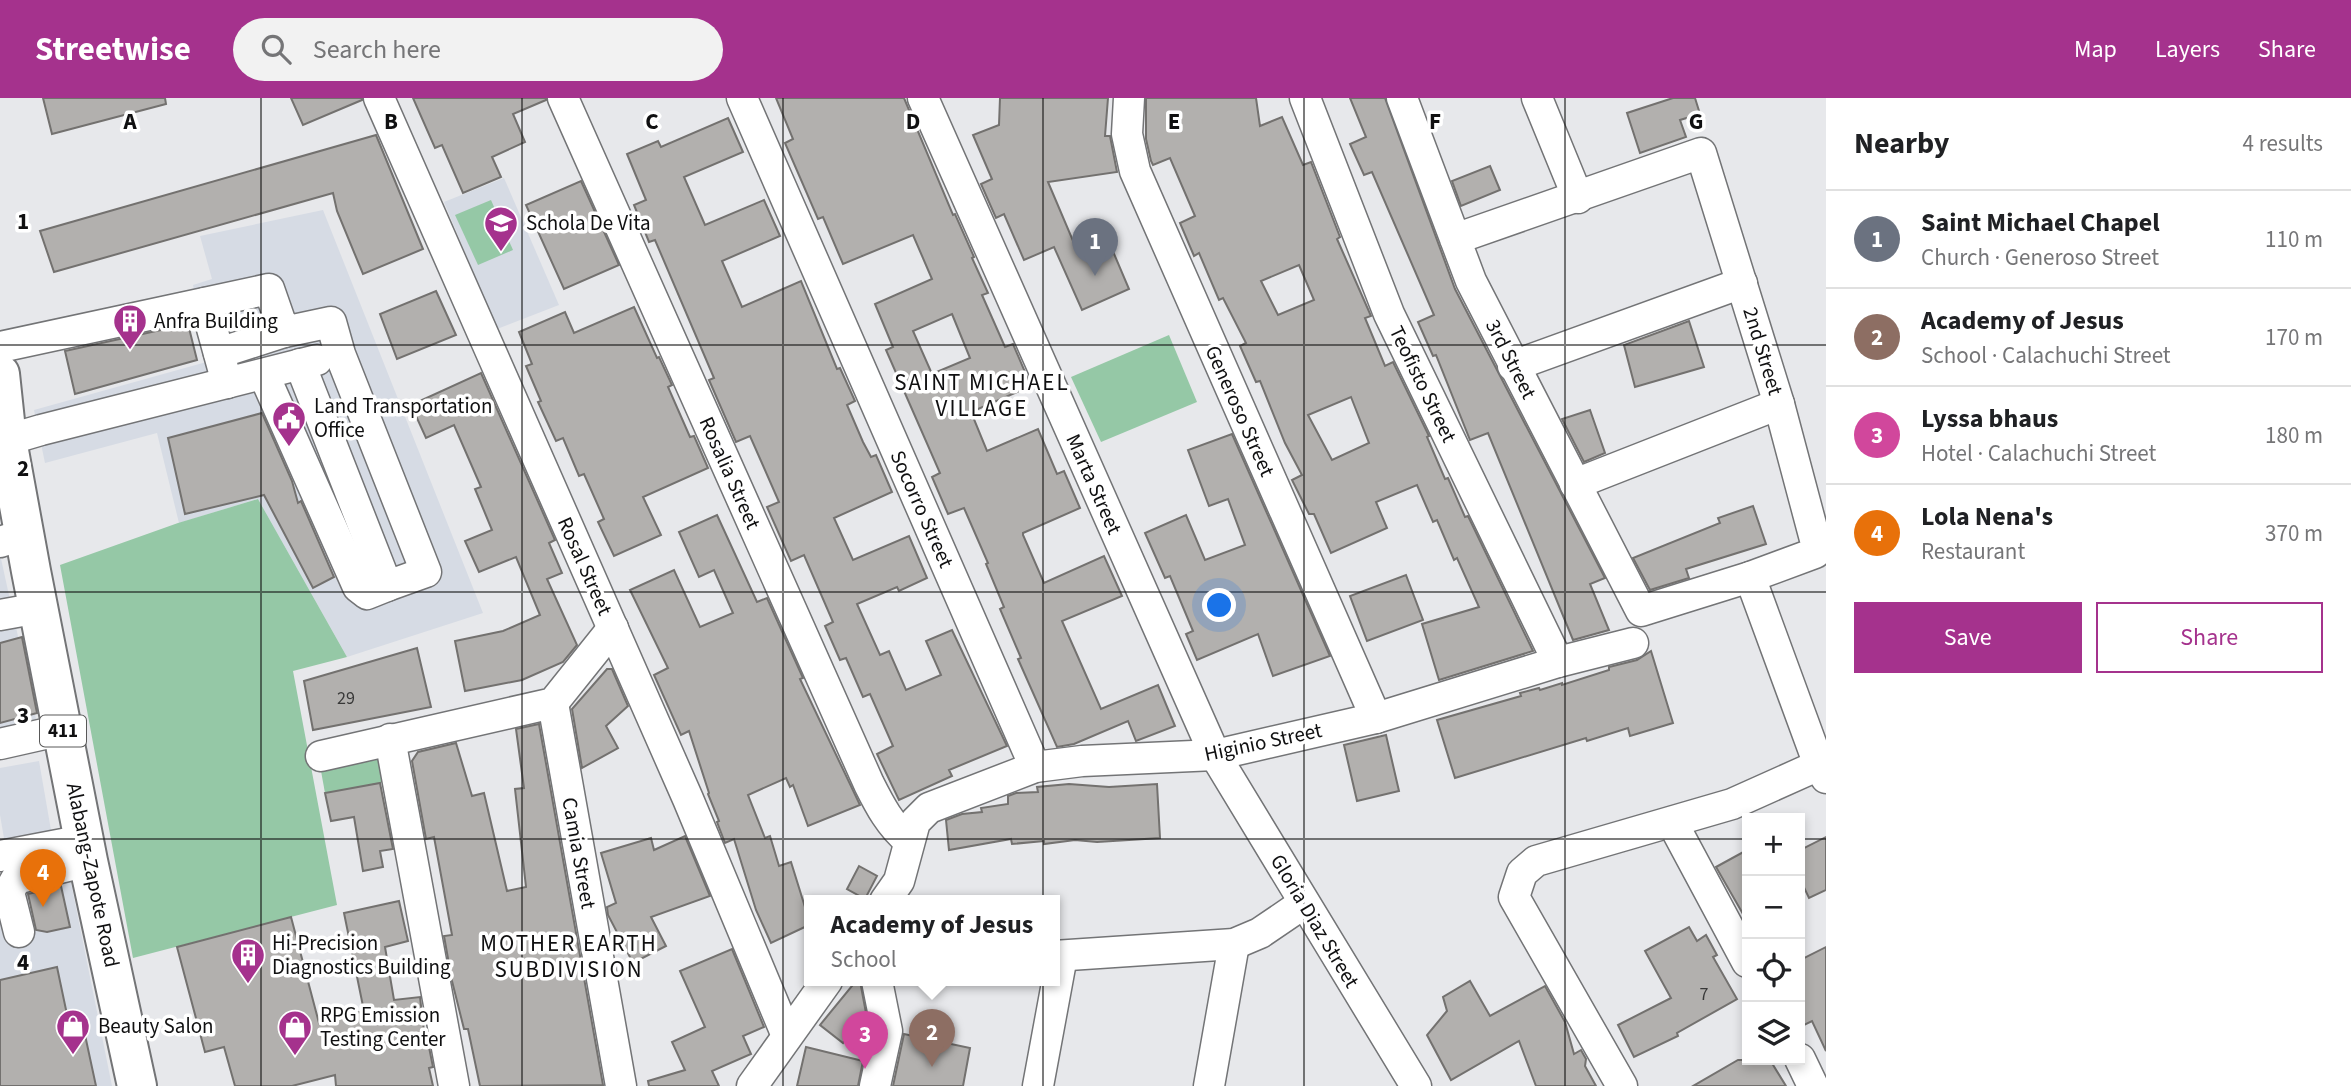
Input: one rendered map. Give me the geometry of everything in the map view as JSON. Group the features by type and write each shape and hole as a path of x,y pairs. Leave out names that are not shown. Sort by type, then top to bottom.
{"highway":[{"name":"Alabang-Zapote Road","path":"0,374 12,538 39,608 86,851 137,1086"}],"street":[{"name":"Rosal Street","path":"379,98 613,628 787,1036"},
{"name":"Rosalia Street","path":"563,98 869,784 886,816 909,841"},
{"name":"Socorro Street","path":"741,98 1035,767"},
{"name":"Marta Street","path":"923,98 1215,755"},
{"name":"Generoso Street","path":"1129,98 1127,134 1135,171 1376,718"},
{"name":"Teofisto Street","path":"1305,98 1389,314 1558,662"},
{"name":"3rd Street","path":"1402,98 1471,281 1641,611 1750,577"},
{"path":"1455,239 1577,198 1537,98"},
{"name":"2nd Street","path":"1577,198 1686,157 1701,153 1703,156 1780,404 1817,547 1815,553 1808,557 1750,577"},
{"path":"1513,366 1742,283"},
{"path":"0,347 269,289 284,332"},
{"path":"205,303 227,383"},
{"path":"219,353 284,332 331,322 340,354 426,572 367,594 358,587 268,384"},
{"path":"4,449 68,444 303,374 340,354"},
{"path":"303,374 387,586"},
{"path":"4,449 227,383 268,384"},
{"path":"1575,484 1780,404"},
{"path":"1622,1086 1514,897 1521,873 1536,861 1732,804 1822,772 1750,577"},
{"path":"0,615 39,608"},
{"path":"321,756 553,703 613,628"},
{"name":"Higinio Street","path":"889,895 899,881 915,822 929,808 1035,767 1082,761 1215,755 1376,718 1558,662 1633,643"},
{"name":"Camia Street","path":"553,703 621,1086"},
{"path":"0,744 62,730"},
{"path":"390,739 454,1086"},
{"name":"Gloria Diaz Street","path":"1215,755 1409,1083"},
{"path":"1672,822 1742,953"},
{"path":"0,856 86,851"},
{"path":"19,932 9,892 16,879 86,851"},
{"path":"1060,956 1234,944 1260,933 1304,903"},
{"path":"1209,1086 1234,944"},
{"path":"752,1086 823,986"},
{"path":"876,1086 887,1031 878,986"},
{"path":"1038,1086 1053,986"}],"shaded area":[{"name":"Schola De Vita","path":"504,178 559,305 497,329 444,202"},
{"name":"Land Transportation Office","path":"323,210 483,613 347,657 258,499 179,523 157,433 45,463 34,410 210,361 193,285 212,279 200,236"},
{"path":"0,554 38,728 0,734"},
{"path":"39,761 52,836 5,844 0,815 0,768"},
{"path":"67,863 112,1086 0,1086 0,877"}],"green space":[{"path":"491,200 513,250 478,265 455,215"},
{"path":"1169,335 1197,402 1101,442 1071,377"},
{"path":"258,499 347,657 293,671 337,905 133,958 60,565 178,523"},
{"path":"381,759 385,782 325,793 321,771"}],"building":[{"path":"43,98 165,98 166,104 52,134"},
{"path":"291,98 362,98 362,100 303,125"},
{"path":"413,98 546,100 513,114 525,142 492,157 501,177 463,193 442,145 435,148"},
{"path":"776,98 904,98 953,215 955,214 974,257 972,258 988,293 982,295 1005,347 1013,344 1031,386 971,412 987,451 1038,429 1057,474 1064,471 1080,508 1023,535 1044,583 1104,556 1122,596 1062,621 1101,709 1158,685 1175,726 1136,741 1128,721 1074,744 1057,747 1018,659 1021,658 1000,609 1004,607 986,564 988,563 964,508 948,514 932,477 940,473 886,350 893,347 875,304 932,279 913,235 843,264 823,217 818,219 785,143 793,139","holes":["952,314 970,358 932,374 913,331"]},
{"path":"1000,98 1108,98 1105,136 1110,136 1117,172 1048,182 1079,255 1109,242 1129,289 1082,310 1054,247 1024,260 1004,214 996,218 981,184 992,179 973,135 999,125"},
{"path":"1146,98 1256,98 1260,126 1282,117 1303,165 1311,162 1340,237 1337,239 1371,316 1365,318 1385,366 1393,362 1429,436 1427,437 1445,479 1448,478 1465,517 1468,516 1533,651 1439,680 1422,624 1479,607 1457,558 1454,560 1437,520 1433,522 1417,485 1376,502 1387,528 1331,553 1314,514 1309,514 1292,480 1302,475 1285,443 1260,381 1256,382 1240,346 1246,343 1223,298 1219,300 1199,253 1194,256 1180,223 1195,216 1170,158 1153,165 1146,139","holes":["1299,265 1314,300 1278,315 1261,281","1351,397 1369,443 1332,460 1308,415"]},
{"path":"1350,98 1385,98 1455,289 1605,578 1590,584 1609,630 1573,640 1488,433 1470,440 1436,355 1433,356 1418,322 1434,315 1372,172 1364,175 1350,144 1366,137"},
{"path":"1673,98 1695,98 1700,114 1680,120 1686,137 1640,153 1627,113"},
{"path":"728,118 743,152 684,177 705,225 764,200 780,236 722,261 742,307 801,281 837,369 840,368 855,401 847,405 871,457 876,455 892,492 834,518 853,560 909,536 927,578 899,591 897,587 857,604 880,655 889,651 906,690 941,675 926,641 952,630 1007,746 949,770 952,776 899,800 877,754 893,746 870,694 863,697 846,658 840,660 825,626 833,622 804,555 791,561 767,507 779,502 750,436 736,442 709,380 714,378 655,240 649,242 634,205 646,200 627,154 658,141 661,147"},
{"path":"376,135 423,249 363,274 337,211 333,193 54,272 40,231"},
{"path":"1490,166 1500,190 1461,206 1452,181"},
{"path":"581,181 619,265 564,289 526,205"},
{"path":"436,291 456,335 397,359 380,314"},
{"path":"634,307 672,385 668,387 690,437 694,436 708,468 643,497 661,535 614,556 598,522 604,519 584,474 579,476 563,438 556,441 538,402 541,401 526,366 532,364 519,332 565,312 574,333"},
{"path":"1689,321 1704,367 1635,387 1624,345"},
{"name":"Anfra Building","path":"188,324 197,360 75,394 65,351"},
{"path":"481,373 555,540 549,543 562,573 547,579 577,645 563,662 522,680 465,691 455,641 503,631 540,615 516,557 479,572 465,541 492,530 475,489 481,487 454,425 426,438 411,405"},
{"path":"1590,410 1605,453 1584,462 1562,419"},
{"path":"262,413 292,481 298,503 301,501 334,577 313,588 264,495 185,514 168,438"},
{"path":"1232,434 1330,656 1273,676 1258,634 1197,660 1186,634 1193,631 1170,576 1165,578 1145,533 1186,515 1205,560 1245,545 1228,499 1209,506 1188,450"},
{"path":"1753,506 1766,544 1686,569 1689,578 1650,590 1633,558 1720,523 1718,518"},
{"path":"717,515 757,602 767,598 803,678 800,679 860,805 808,826 793,785 790,787 786,778 748,795 765,838 770,836 779,866 791,862 804,904 804,927 771,943 756,910 734,839 725,843 689,731 681,735 654,675 668,668 630,590 674,570 700,627 733,613 714,570 699,577 679,532"},
{"path":"1406,575 1423,620 1367,641 1350,596"},
{"path":"22,637 37,713 0,723 0,643"},
{"path":"417,648 431,707 313,730 304,681"},
{"path":"1651,651 1673,723 1630,736 1628,728 1587,741 1586,738 1455,778 1437,720 1521,696 1520,693 1562,685 1609,670 1609,667 1637,660"},
{"path":"607,669 612,669 628,706 606,726 618,748 582,768 572,709"},
{"path":"539,724 603,1085 480,1086 468,1029 464,1029 452,981 444,936 452,935 434,837 426,839 412,761 418,752 456,743 472,796 484,793 507,891 526,887 515,789 524,788 516,729"},
{"path":"1386,735 1399,791 1357,801 1344,745"},
{"path":"380,783 393,849 380,851 383,867 363,871 354,817 331,821 325,793"},
{"path":"1069,784 1109,787 1157,784 1160,838 1097,842 1075,840 1044,844 1044,841 1012,844 1011,839 949,850 946,820 962,814 982,812 981,808 1008,804 1008,796 1016,793 1038,792 1037,787"},
{"path":"685,836 710,896 651,917 666,946 633,963 608,915 607,907 616,903 601,853 651,838 654,850"},
{"path":"1826,837 1826,890 1809,898 1805,890 1805,848"},
{"path":"1742,853 1742,912 1716,867"},
{"path":"859,866 877,876 867,895 858,895 847,889"},
{"path":"61,886 70,927 47,932 36,930 28,894"},
{"path":"399,901 408,941 385,947 394,1000 420,997 426,1048 429,1047 433,1067 429,1068 433,1086 336,1086 335,1075 292,1086 235,1086 224,1047 205,1052 177,947 291,917 319,1023 364,1011 344,913"},
{"path":"1689,927 1697,941 1706,935 1717,955 1713,957 1737,999 1677,1033 1678,1036 1634,1057 1618,1025 1671,998 1645,951"},
{"path":"1826,947 1826,1051 1812,1021 1805,1024 1805,958"},
{"path":"732,949 764,1027 743,1036 751,1054 712,1071 719,1086 649,1086 648,1081 685,1070 672,1042 705,1027 680,971"},
{"path":"57,967 69,1024 82,1021 96,1086 0,1086 0,980"},
{"path":"1470,981 1490,1016 1545,986 1565,1022 1574,1054 1581,1050 1586,1059 1585,1066 1596,1086 1536,1086 1519,1041 1451,1080 1427,1035 1447,1011 1443,997"},
{"path":"852,986 861,986 866,1013 843,1043 820,1025"},
{"path":"904,1034 970,1048 963,1086 893,1086"},
{"path":"806,1047 863,1061 858,1086 797,1086"},
{"path":"1742,1060 1742,1065 1773,1065 1786,1086 1693,1086"}],"place":[{"name":"Schola De Vita","path":"501,253"},
{"name":"Saint Michael Chapel","path":"1095,276"},
{"name":"Anfra Building","path":"130,351"},
{"name":"Land Transportation Office","path":"289,448"},
{"name":"Lola Nena's","path":"43,907"},
{"name":"Hi-Precision Diagnostics Building","path":"248,985"},
{"name":"Beauty Salon","path":"73,1056"},
{"name":"RPG Emission Testing Center","path":"295,1057"},
{"name":"Academy of Jesus","path":"932,1067"},
{"name":"Lyssa bhaus","path":"865,1069"}],"district":[{"name":"SAINT MICHAEL VILLAGE","path":"982,395"},
{"name":"MOTHER EARTH SUBDIVISION","path":"569,956"}]}
